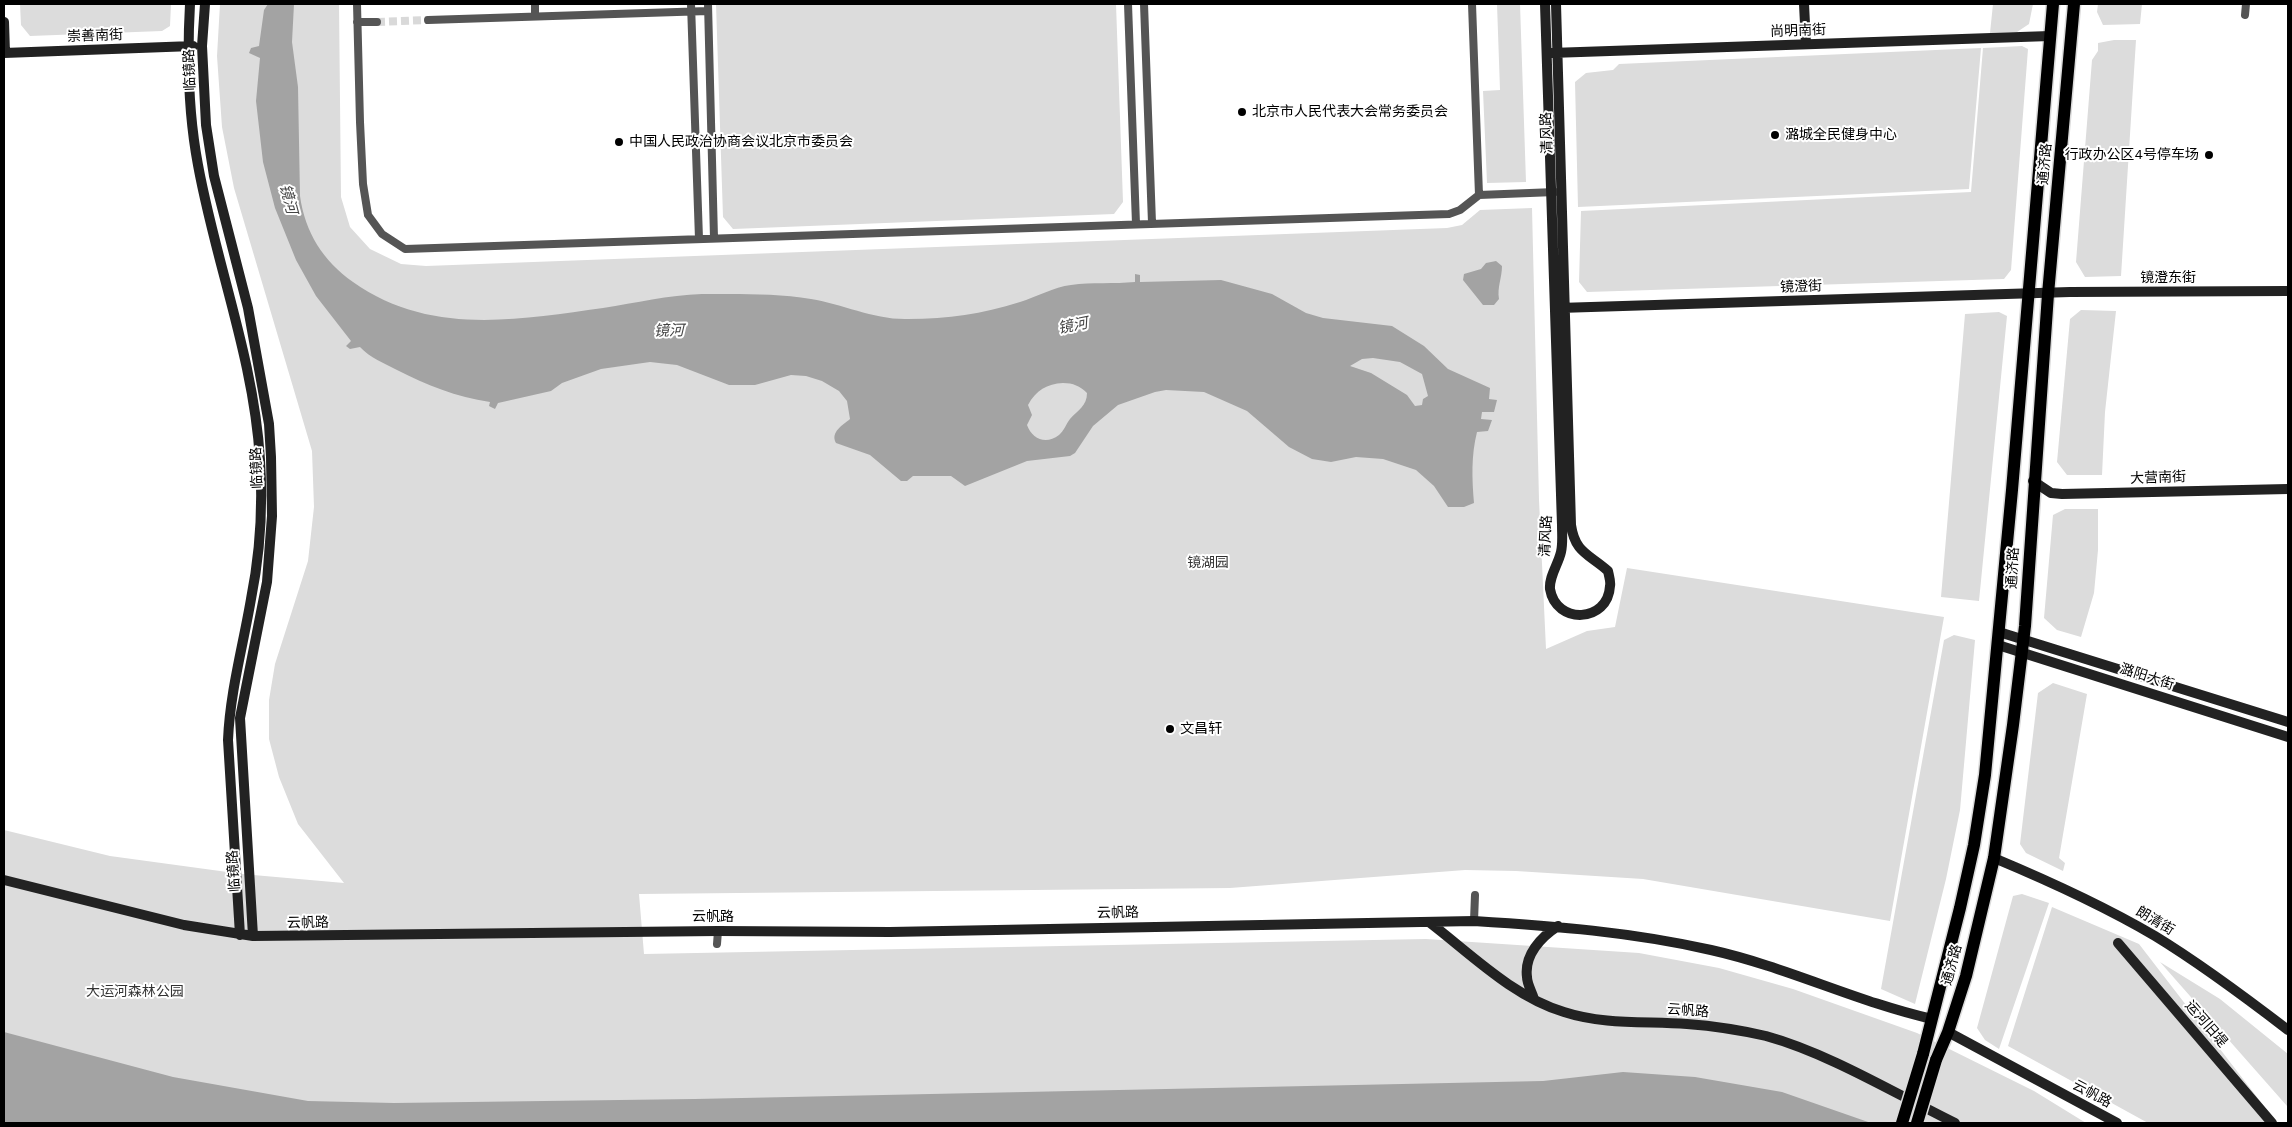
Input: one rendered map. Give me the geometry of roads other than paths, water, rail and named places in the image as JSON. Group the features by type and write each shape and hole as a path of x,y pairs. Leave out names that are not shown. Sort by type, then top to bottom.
{"main road":[{"name":"通济路","path":"1902,1123 1923,1054 1974,845 1990,728 2053,4"},
{"name":"通济路","path":"1917,1123 1936,1060 1948,1032 1966,976 1994,858 2022,653 2033,481 2074,4"}],"street":[{"name":"临镜路","path":"190,4 188,85 197,159 238,332 255,414 260,459 261,500 258,548 252,597 229,714 228,740 240,934"},
{"name":"临镜路","path":"205,4 202,46 206,125 214,176 248,308 269,424 272,457 272,516 266,582 240,718 253,936"},
{"path":"357,4 363,184 368,215 382,234 405,249 1449,214 1460,210 1479,195 1563,192"},
{"path":"535,4 535,16"},
{"path":"1128,4 1136,224"},
{"path":"1144,4 1152,224"},
{"path":"1472,4 1479,195"},
{"name":"清风路","path":"1545,4 1552,192 1560,308 1573,538 1582,552 1608,571 1610,586 1606,601 1596,612 1580,616 1564,611 1555,601 1550,590 1551,578 1562,550 1560,308 1563,192 1556,4"},
{"path":"1804,4 1806,44"},
{"path":"2245,16 2246,4"},
{"path":"691,7 699,239"},
{"path":"428,20 708,7 714,238"},
{"path":"4,22 4,53"},
{"path":"358,22 377,22"},
{"name":"尚明南街","path":"1547,53 2050,36"},
{"name":"崇善南街","path":"4,53 202,46"},
{"name":"镜澄东街","path":"2048,294 2288,290"},
{"name":"镜澄街","path":"1560,308 2048,294"},
{"name":"大营南街","path":"2033,481 2050,492 2062,494 2288,489"},
{"name":"潞阳大街","path":"1999,638 2023,638 2288,722"},
{"name":"潞阳大街","path":"1999,638 2022,653 2288,737"},
{"name":"朗清街","path":"1994,858 2110,911 2156,937 2240,994 2288,1030"},
{"name":"云帆路","path":"4,880 184,925 253,936 718,931 899,932 1474,921 1558,926 1591,929 1711,950 1791,972 1905,1013 1932,1019"},
{"path":"1474,921 1475,895"},
{"name":"云帆路","path":"1429,922 1505,982 1534,999 1562,1012 1584,1018 1609,1021 1688,1024 1736,1029 1769,1037 1819,1055 1955,1123"},
{"path":"1534,999 1526,977 1528,959 1546,934 1558,926"},
{"path":"717,944 718,931"},
{"name":"运河旧堤","path":"2118,943 2272,1123"},
{"name":"云帆路","path":"1948,1032 2117,1123"}],"water":[{"name":"镜河","path":"268,4 294,4 292,42 298,87 300,196 306,222 317,245 333,265 353,282 382,299 412,311 474,320 538,317 689,295 756,294 823,301 895,319 923,319 951,317 992,310 1065,286 1135,282 1135,274 1140,275 1140,282 1221,280 1272,294 1306,313 1323,318 1392,326 1424,346 1448,369 1490,388 1489,399 1497,400 1494,412 1482,412 1481,419 1492,420 1488,431 1477,432 1472,468 1474,503 1464,507 1448,507 1434,486 1416,470 1383,459 1356,457 1331,462 1312,459 1289,447 1247,411 1204,392 1166,390 1118,405 1093,426 1075,453 1070,456 1027,461 965,486 951,476 913,476 907,481 901,481 870,455 836,443 836,432 850,419 847,401 839,391 822,381 806,376 791,375 755,385 729,385 677,365 650,362 601,369 562,383 551,391 498,403 495,409 489,406 490,402 454,394 431,385 377,360 360,347 350,349 346,346 351,341 316,296 296,260 275,208 263,162 256,101 260,58 249,53 251,48 259,46 264,10","holes":["1373,358 1400,362 1422,374 1428,396 1423,399 1422,405 1415,406 1407,395 1371,373 1350,366 1362,359","1063,383 1079,387 1087,393 1087,397 1082,408 1070,419 1059,435 1049,440 1040,439 1032,434 1027,425 1032,415 1028,405 1042,389"]},
{"path":"1496,261 1502,266 1499,299 1494,305 1483,305 1463,280 1464,274 1481,269 1486,263"},
{"path":"4,1032 173,1077 308,1101 394,1103 695,1099 1543,1081 1623,1072 1695,1077 1782,1092 1871,1123 4,1123"}],"tunnel":[{"path":"377,22 428,20"}],"place":[{"name":"北京市人民代表大会常务委员会","path":"1242,112"},
{"name":"潞城全民健身中心","path":"1775,135"},
{"name":"中国人民政治协商会议北京市委员会","path":"619,142"},
{"name":"行政办公区4号停车场","path":"2209,155"},
{"name":"文昌轩","path":"1170,729"}],"park label":[{"name":"镜湖园","path":"1208,563"},
{"name":"大运河森林公园","path":"135,992"}]}
